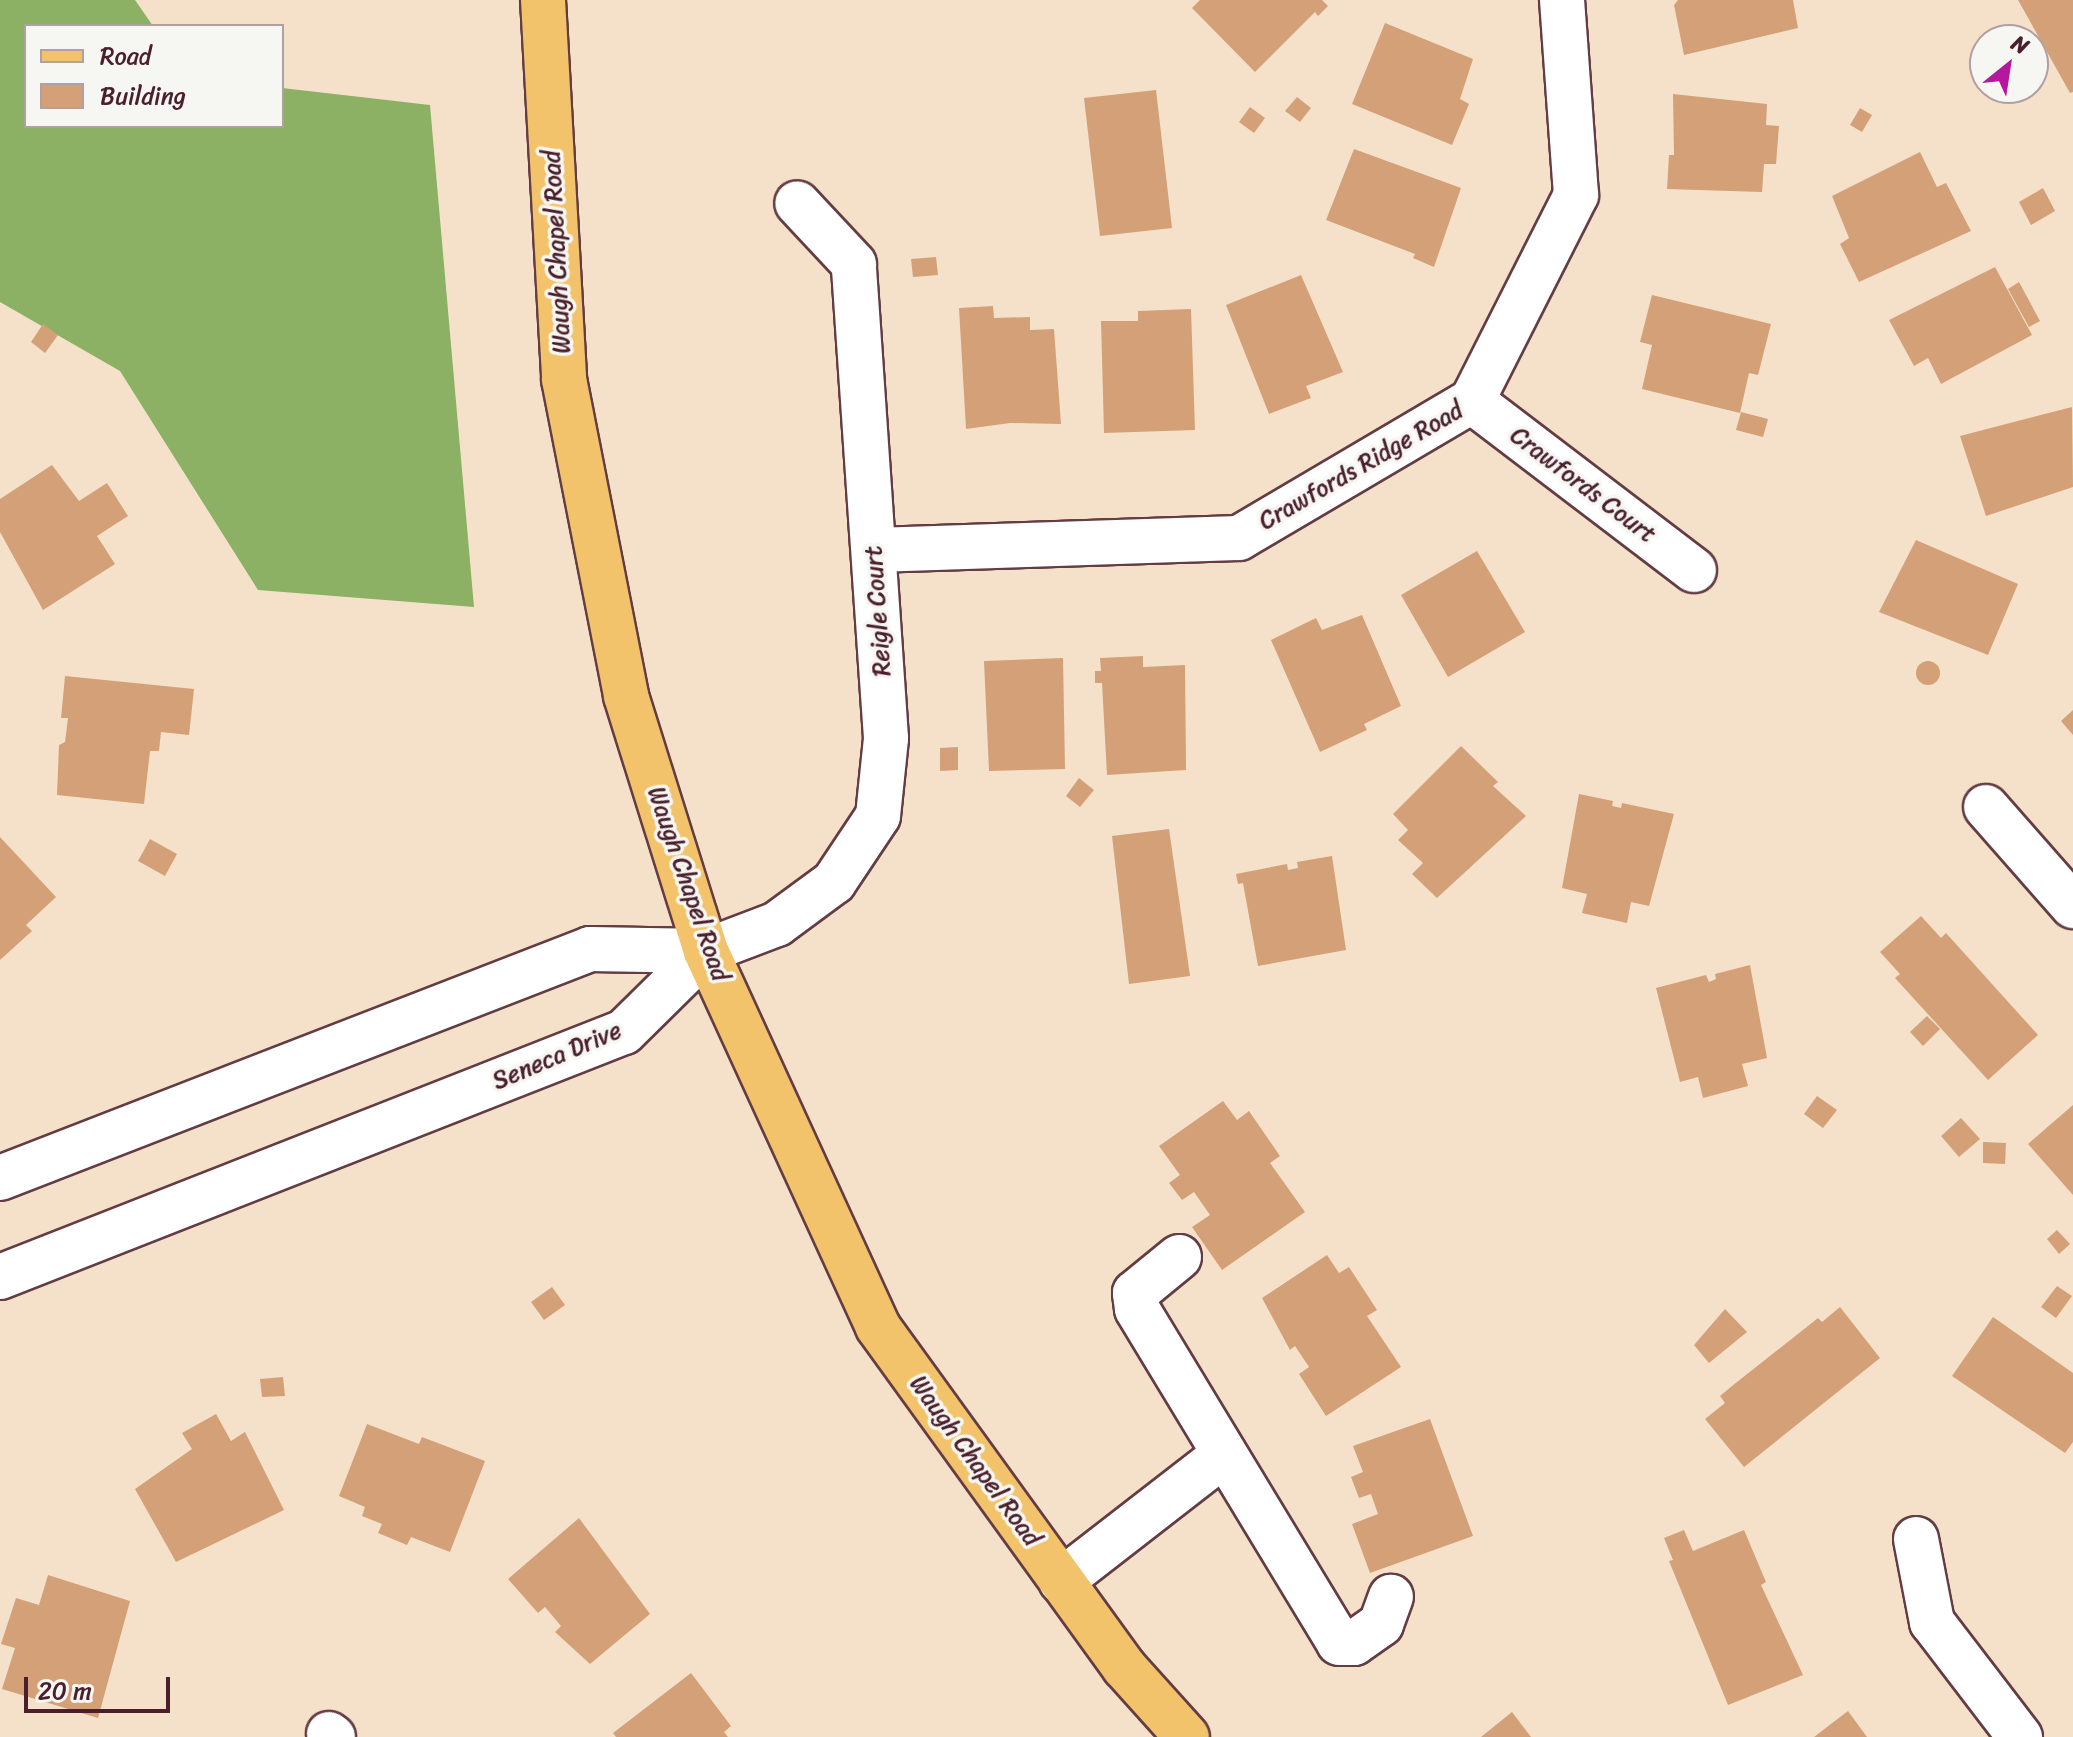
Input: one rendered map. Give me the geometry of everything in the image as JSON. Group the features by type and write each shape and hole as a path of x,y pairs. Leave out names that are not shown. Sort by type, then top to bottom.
{"main road":[{"name":"Waugh Chapel Road","path":"543,0 564,379 626,696 706,951 878,1327 1124,1667 1187,1737"}],"street":[{"name":"Crawfords Ridge Road","path":"874,550 1239,538 1472,401 1576,195 1562,0"},
{"name":"Reigle Court","path":"706,951 777,924 834,882 878,816 886,738 854,264 797,203"},
{"name":"Crawfords Court","path":"1472,401 1694,570"},
{"path":"1986,807 2073,906"},
{"path":"0,1178 590,949 706,951"},
{"name":"Seneca Drive","path":"0,1277 624,1032 706,951"},
{"path":"1179,1257 1135,1293 1137,1309 1339,1643 1354,1643 1381,1624 1391,1597"},
{"path":"1061,1581 1225,1454"},
{"path":"1916,1539 1932,1622 2020,1737"}],"green space":[{"path":"0,0 135,0 152,24 24,24 24,128 284,128 284,88 430,105 474,607 258,590 120,371 0,302"}],"building":[{"path":"1200,0 1322,0 1328,6 1318,16 1315,12 1255,72 1192,8"},
{"path":"1678,0 1793,0 1798,28 1684,55 1674,5"},
{"path":"2018,0 2073,0 2073,92 2070,93 2049,55 2049,24 2031,24"},
{"path":"1385,23 1473,59 1460,99 1469,104 1452,145 1352,104"},
{"path":"1156,90 1172,228 1100,236 1084,98"},
{"path":"1673,94 1767,104 1766,125 1779,126 1776,164 1764,164 1762,192 1667,189 1669,155 1674,155"},
{"path":"1297,97 1311,108 1300,122 1285,111"},
{"path":"1250,107 1265,118 1254,133 1239,122"},
{"path":"1860,108 1872,115 1862,132 1850,125"},
{"path":"1354,149 1461,188 1434,267 1413,258 1415,254 1326,220"},
{"path":"1920,152 1937,187 1946,183 1971,231 1859,282 1840,244 1849,238 1832,196"},
{"path":"2043,188 2055,211 2031,225 2019,202"},
{"path":"936,257 938,275 913,277 911,259"},
{"path":"1995,267 2032,335 1941,384 1928,358 1914,366 1889,320"},
{"path":"1301,275 1343,372 1306,386 1311,398 1269,414 1226,305"},
{"path":"2019,282 2040,321 2029,327 2008,289"},
{"path":"1652,295 1771,324 1758,375 1749,373 1740,413 1642,389 1652,345 1640,342"},
{"path":"993,306 994,318 1030,317 1030,330 1054,329 1061,424 1010,423 966,429 959,308"},
{"path":"1191,309 1195,430 1104,433 1101,321 1138,321 1138,311"},
{"path":"43,324 58,335 45,353 31,342"},
{"path":"2072,407 2073,487 1986,516 1960,436"},
{"path":"1741,412 1768,419 1763,437 1736,430"},
{"path":"52,465 79,501 107,483 128,516 97,536 115,564 43,610 0,532 0,499"},
{"path":"1916,540 2018,584 1988,655 1879,612"},
{"path":"1477,551 1525,632 1448,677 1401,595"},
{"path":"1362,615 1401,706 1364,724 1367,730 1320,752 1271,640 1316,618 1322,630"},
{"path":"1143,656 1143,667 1185,665 1186,770 1107,775 1102,683 1095,683 1095,671 1101,671 1100,658"},
{"path":"1063,658 1065,769 989,771 984,661"},
{"path":"1928,661 1937,664 1940,673 1937,682 1928,685 1919,682 1916,673 1919,664"},
{"path":"65,676 194,689 189,735 161,732 159,751 150,751 144,804 57,795 59,745 65,742 68,718 61,718"},
{"path":"2073,710 2073,735 2061,721"},
{"path":"1461,746 1498,782 1493,786 1526,816 1437,898 1412,874 1423,863 1398,840 1408,830 1393,814"},
{"path":"958,747 958,770 940,771 940,748"},
{"path":"1079,778 1094,790 1080,807 1066,796"},
{"path":"1579,794 1613,801 1612,806 1621,808 1622,803 1674,814 1649,906 1631,902 1627,923 1582,913 1587,894 1562,888"},
{"path":"1169,829 1190,976 1129,984 1112,836"},
{"path":"0,837 56,897 26,925 32,931 0,960"},
{"path":"150,839 177,854 165,876 138,861"},
{"path":"1332,856 1346,950 1258,966 1243,883 1238,884 1236,874 1287,864 1288,870 1298,868 1297,862"},
{"path":"1921,916 1941,938 1946,933 2038,1035 1988,1080 1895,978 1900,974 1880,952"},
{"path":"1750,965 1767,1058 1742,1064 1748,1086 1703,1098 1698,1077 1680,1082 1656,988 1706,975 1709,982 1716,979 1715,974"},
{"path":"1927,1016 1940,1029 1923,1046 1910,1032"},
{"path":"1817,1096 1837,1110 1823,1128 1804,1114"},
{"path":"1223,1101 1237,1120 1249,1111 1280,1156 1270,1163 1305,1212 1222,1270 1192,1227 1210,1215 1194,1192 1182,1200 1169,1183 1180,1175 1159,1146"},
{"path":"2073,1105 2073,1195 2028,1144"},
{"path":"1961,1118 1980,1139 1959,1157 1941,1136"},
{"path":"1983,1142 2006,1143 2005,1164 1983,1163"},
{"path":"2057,1230 2070,1244 2059,1254 2047,1239"},
{"path":"1327,1255 1339,1273 1349,1267 1377,1310 1367,1316 1401,1367 1326,1416 1299,1374 1309,1367 1295,1346 1290,1350 1262,1298"},
{"path":"2057,1286 2072,1296 2056,1318 2041,1307"},
{"path":"552,1287 565,1305 544,1320 531,1302"},
{"path":"1840,1307 1880,1358 1744,1467 1705,1419 1725,1403 1720,1396 1732,1386 1818,1318 1822,1322"},
{"path":"1725,1309 1747,1332 1709,1363 1694,1345"},
{"path":"1993,1317 2073,1373 2073,1442 2065,1453 1952,1376"},
{"path":"283,1377 285,1396 262,1397 260,1379"},
{"path":"216,1414 231,1441 245,1432 284,1510 176,1562 135,1489 192,1449 182,1433"},
{"path":"1430,1419 1473,1536 1370,1573 1352,1524 1378,1514 1371,1494 1359,1498 1351,1477 1363,1472 1353,1446"},
{"path":"367,1424 419,1444 422,1437 485,1461 450,1552 411,1537 407,1545 378,1533 382,1524 362,1516 365,1507 339,1496"},
{"path":"579,1518 650,1614 590,1664 555,1632 561,1626 545,1607 538,1613 508,1579"},
{"path":"1684,1530 1693,1551 1744,1530 1766,1582 1761,1585 1803,1675 1728,1705 1669,1561 1673,1560 1664,1538"},
{"path":"48,1575 130,1601 98,1718 2,1689 15,1648 1,1644 16,1598 39,1605"},
{"path":"691,1673 731,1726 724,1732 728,1737 616,1737 613,1733"},
{"path":"1848,1711 1867,1737 1814,1737 1844,1714"},
{"path":"1512,1712 1531,1737 1481,1737"}]}
